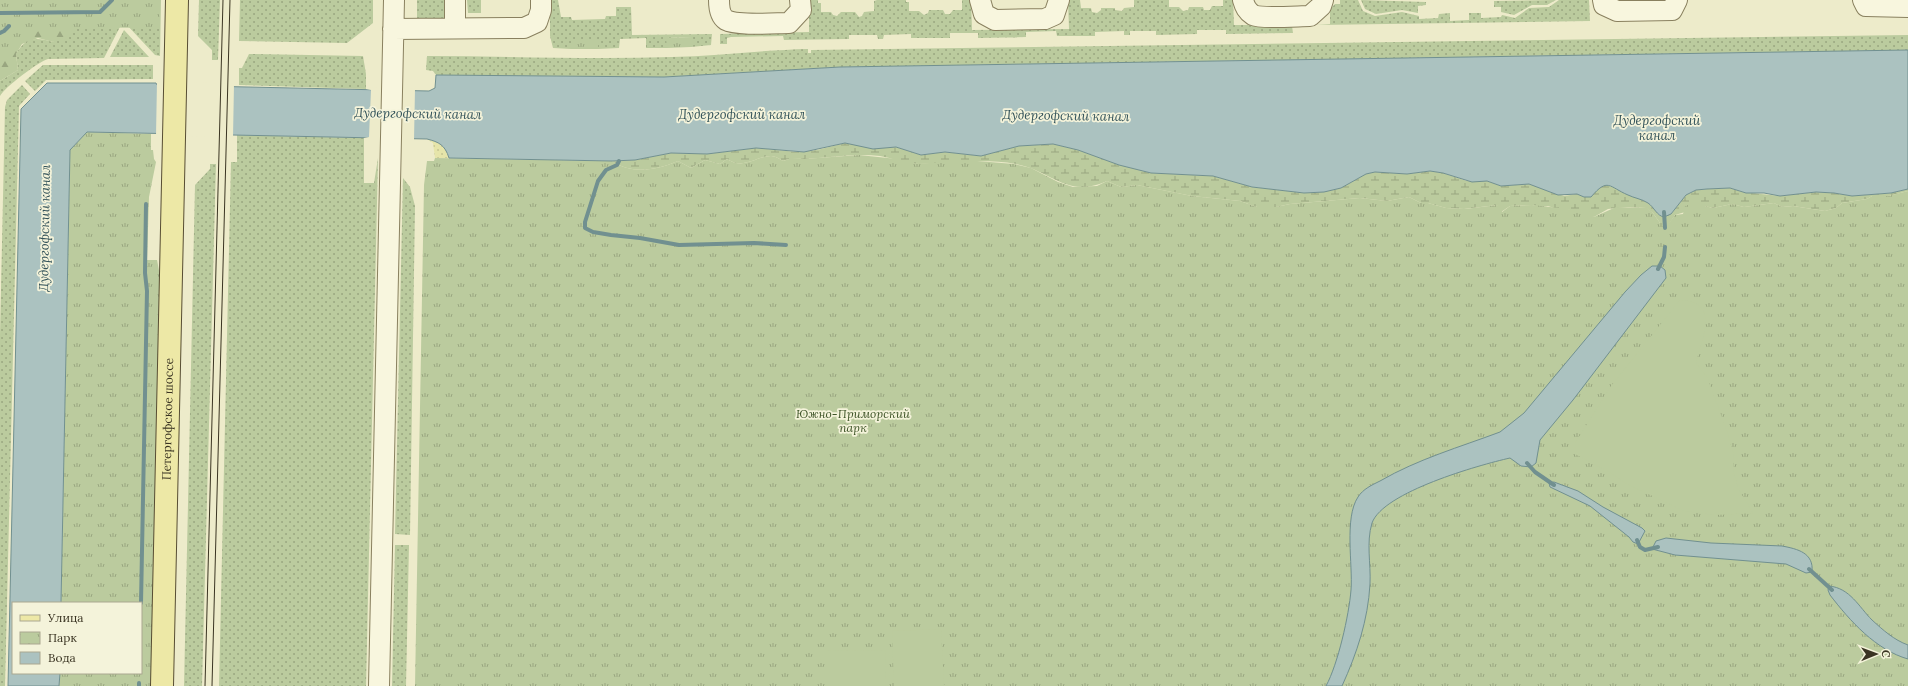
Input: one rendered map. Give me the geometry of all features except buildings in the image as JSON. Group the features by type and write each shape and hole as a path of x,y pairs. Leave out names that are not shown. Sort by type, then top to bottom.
{"main road":[{"path":"177,0 183,66"},
{"path":"181,152 183,66 192,0"},
{"name":"Петергофское шоссе","path":"162,686 181,152"},
{"name":"Петергофское шоссе","path":"176,686 181,152"}],"street":[{"path":"379,686 394,0"},
{"path":"455,0 455,28"},
{"path":"393,30 524,28 537,22 541,10 541,0"},
{"path":"719,0 719,10 725,19 734,23 789,23 801,10 800,0"},
{"path":"980,0 984,14 995,20 1045,20 1054,15 1059,4 1059,0"},
{"path":"1243,0 1245,8 1254,15 1310,16 1321,6 1323,0"},
{"path":"1602,0 1604,5 1617,10 1672,10 1677,0"},
{"path":"1863,0 1866,6 1908,7"}],"green space":[{"path":"0,0 160,0 159,28 44,27 0,58"},
{"path":"138,0 161,0 160,56 155,55 126,24"},
{"path":"199,0 220,0 218,60 212,60 212,50 198,36"},
{"path":"240,0 373,0 373,23 347,43 239,41"},
{"path":"417,0 450,0 447,15 444,19 417,21"},
{"path":"467,0 481,0 481,13 468,13"},
{"path":"550,0 558,0 561,17 571,17 572,20 605,19 606,16 616,16 616,7 631,7 632,35 712,34 711,45 691,47 691,37 667,38 667,48 646,48 646,38 620,39 619,48 598,49 598,40 571,39 571,49 553,48 550,36"},
{"path":"809,0 818,0 818,3 821,3 821,12 831,12 833,15 837,16 841,12 855,12 859,17 862,16 864,12 874,11 874,1 877,0 906,0 906,2 909,2 909,11 919,11 924,15 928,13 929,10 943,10 945,14 950,14 953,10 962,10 962,0 971,0 972,30 1069,29 1068,0 1080,0 1081,8 1091,8 1092,12 1097,13 1101,10 1101,8 1115,8 1115,10 1122,11 1124,8 1134,7 1134,0 1169,0 1169,7 1179,7 1183,11 1188,10 1189,7 1203,7 1204,10 1210,10 1212,6 1223,6 1223,0 1233,0 1234,25 1299,25 1292,26 1293,33 1226,34 1226,30 1197,30 1197,34 1156,35 1156,31 1130,31 1130,35 1124,35 1124,31 1095,32 1095,36 1057,36 1056,31 1026,32 1026,37 978,38 978,33 950,33 950,38 911,38 911,34 884,35 883,39 878,39 877,35 849,35 849,39 784,40 783,36 731,37 727,38 727,44 720,44 720,34 809,32"},
{"path":"1340,0 1358,0 1363,11 1375,16 1402,12 1419,16 1419,19 1438,18 1439,14 1450,13 1450,21 1469,20 1469,13 1481,13 1481,18 1501,17 1502,15 1515,18 1529,8 1549,7 1559,0 1589,0 1590,21 1317,25 1330,24 1330,9 1335,4 1340,4"},
{"path":"1361,0 1426,2 1426,5 1418,6 1418,13 1402,10 1376,14 1365,9"},
{"path":"1556,0 1547,5 1532,5 1514,15 1501,12 1501,7 1494,7 1494,1"},
{"path":"0,25 74,25 72,36 53,42 38,38 22,44 16,54 18,70 0,81"},
{"path":"74,25 121,25 104,58 48,59 22,75 0,96 0,81 18,70 16,54 23,44 27,41 36,39 53,42"},
{"path":"124,30 149,57 110,57"},
{"path":"1908,35 1908,50 840,67 664,77 436,75 433,71 426,70 427,56 641,58 808,49 808,53 811,53 811,50"},
{"path":"691,37 691,47 667,48 666,38"},
{"path":"571,39 598,39 598,49 571,49"},
{"path":"249,54 363,56 366,74 366,89 239,85 239,68 242,68"},
{"path":"43,65 153,65 153,79 46,80 35,91 25,81"},
{"path":"22,85 30,94 19,106 5,686 0,686 0,335 5,107 7,100"},
{"path":"87,132 151,134 151,150 153,150 154,159 156,162 149,197 147,260 157,260 163,291 154,686 59,686 60,674 142,674 142,602 61,602 70,150"},
{"path":"237,135 364,138 364,183 374,183 378,158 366,686 219,686 231,162 237,162"},
{"path":"845,143 878,148 896,147 921,155 945,152 981,156 1019,146 1053,144 1078,150 1120,165 1151,173 1213,176 1252,187 1304,193 1314,193 1341,188 1366,174 1375,172 1407,174 1430,171 1443,173 1467,181 1487,181 1501,186 1529,184 1564,196 1577,194 1584,197 1591,197 1599,187 1608,185 1645,201 1659,215 1671,214 1686,195 1696,190 1730,188 1742,192 1780,196 1816,192 1852,196 1891,193 1908,189 1908,191 1888,196 1872,196 1867,199 1842,203 1836,208 1825,211 1793,206 1782,207 1774,203 1744,207 1732,204 1713,208 1705,206 1675,215 1669,224 1660,223 1653,213 1646,208 1627,207 1608,209 1594,217 1567,209 1532,205 1510,206 1501,212 1497,205 1464,209 1446,208 1428,203 1421,203 1409,197 1387,201 1360,198 1290,204 1276,207 1257,207 1240,201 1192,196 1137,185 1121,187 1107,181 1093,186 1081,187 1060,182 1029,167 991,161 919,164 880,156 861,155 791,159 783,161 771,156 744,163 733,162 727,159 720,164 705,160 691,168 678,161 653,169 636,170 612,161 635,160 671,153 707,154 756,148 797,152 817,150"},
{"name":"Южно-Приморский парк","path":"859,155 897,159 917,164 965,160 1014,164 1031,168 1058,182 1073,187 1097,186 1107,181 1121,187 1137,185 1192,196 1240,201 1257,207 1276,207 1290,204 1360,198 1387,201 1409,197 1421,203 1428,203 1446,208 1465,209 1497,205 1501,207 1502,212 1510,206 1532,205 1586,211 1594,217 1616,207 1647,208 1653,213 1660,223 1669,223 1675,215 1683,214 1685,206 1698,202 1713,208 1732,204 1744,207 1774,203 1782,207 1793,206 1825,211 1836,208 1842,203 1867,199 1872,196 1888,196 1908,191 1908,686 415,686 424,185 427,161 434,161 435,158 612,161 628,168 645,170 662,167 678,161 691,168 705,160 720,164 727,159 733,162 744,163 771,156 783,161 792,158 804,159"},
{"path":"210,164 216,164 202,686 184,686 195,185 210,169"},
{"path":"403,178 410,187 415,206 410,535 395,534"},
{"path":"1680,300 1693,302 1701,307 1705,314 1706,322 1696,363 1707,377 1727,431 1733,452 1734,474 1739,490 1753,513 1715,515 1684,511 1625,483 1611,473 1575,454 1575,443 1611,386"},
{"path":"395,545 409,545 406,686 392,686"},
{"path":"941,629 944,686 894,686 892,631"},
{"path":"885,650 886,686 825,686 825,651"}],"sand":[{"path":"427,139 435,141 441,145 446,150 449,158 435,158 433,143"}],"water":[{"name":"Дудергофский канал","path":"1908,50 1908,189 1891,193 1852,196 1816,192 1780,196 1764,193 1746,193 1730,188 1696,190 1686,195 1671,214 1664,217 1659,215 1646,202 1605,185 1591,197 1584,197 1577,194 1558,195 1529,184 1501,186 1487,181 1472,182 1443,173 1430,171 1407,174 1375,172 1366,174 1341,188 1324,192 1304,193 1252,187 1213,176 1151,173 1119,165 1078,150 1053,144 1019,146 981,156 945,152 921,155 896,147 873,149 845,143 804,152 756,148 707,154 671,153 635,160 612,161 449,158 446,150 441,145 435,141 427,139 87,132 70,150 61,602 12,602 12,674 60,674 59,686 8,686 21,109 47,83 156,83 157,85 429,91 435,88 436,75 664,77 840,67"},
{"path":"1652,266 1660,266 1665,270 1666,278 1573,400 1540,440 1536,463 1531,467 1521,466 1510,458 1456,473 1412,491 1394,501 1380,512 1372,523 1370,531 1369,597 1361,636 1342,686 1326,686 1339,653 1348,612 1351,590 1351,517 1354,506 1360,494 1365,489 1409,466 1500,432 1524,413 1625,292"},
{"path":"1554,482 1578,491 1603,507 1642,528 1645,531 1638,544 1633,542 1629,537 1590,506 1550,487 1549,483"},
{"path":"1666,538 1711,543 1788,547 1808,556 1812,566 1812,572 1806,573 1786,564 1675,555 1652,549 1656,541"},
{"path":"1829,586 1843,590 1854,599 1872,620 1893,638 1908,645 1908,659 1885,649 1864,633 1846,615 1830,595 1828,590"}],"pier":[{"path":"157,81 234,84 233,137 156,136"},
{"path":"366,87 415,89 414,140 364,140 364,138 369,137 371,90 366,89"}],"waterway":[{"path":"0,13 100,12 112,0"},
{"path":"0,33 9,26"},
{"path":"619,161 617,165 606,170 598,181 585,222 585,228 593,232 679,245 754,243 786,245"},
{"path":"141,602 147,291 145,273 146,204"},
{"path":"1664,212 1665,228"},
{"path":"1658,269 1664,257 1665,247"},
{"path":"1527,463 1535,472 1554,485"},
{"path":"1637,540 1640,547 1645,550 1658,547"},
{"path":"1809,569 1832,590"}],"tram line":[{"path":"205,686 223,0"},
{"path":"212,686 230,0"}]}
